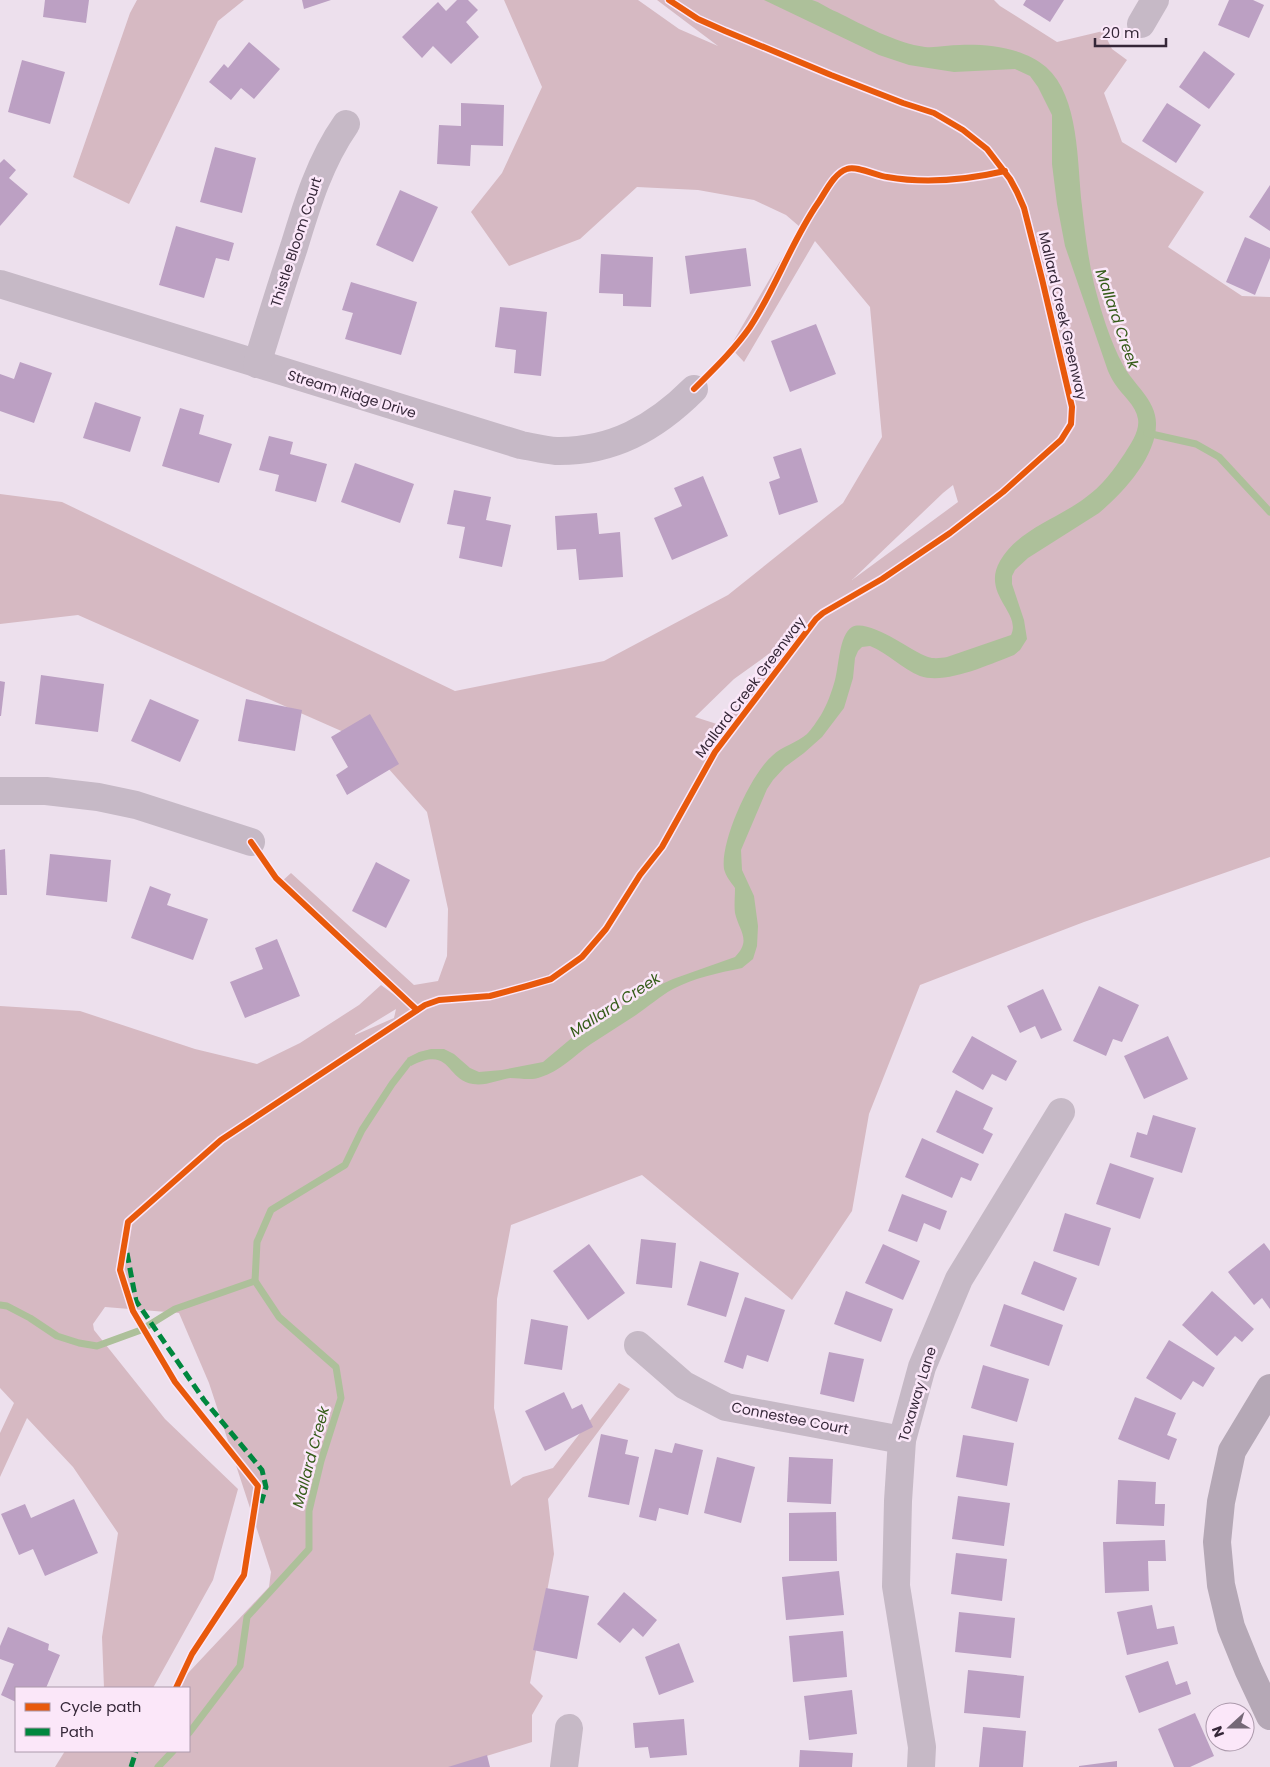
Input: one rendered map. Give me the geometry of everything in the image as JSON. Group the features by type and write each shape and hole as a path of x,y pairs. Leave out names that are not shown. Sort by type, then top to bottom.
{"main road":[{"path":"1270,1388 1232,1451 1221,1502 1218,1542 1221,1585 1231,1627 1270,1716"}],"street":[{"path":"1141,24 1155,0"},
{"name":"Thistle Bloom Court","path":"257,364 310,196 328,153 346,124"},
{"name":"Stream Ridge Drive","path":"0,284 522,446 554,451 588,449 606,445 630,436 664,416 694,389"},
{"path":"0,791 46,791 98,797 126,803 251,842"},
{"name":"Toxaway Lane","path":"922,1767 922,1747 896,1586 902,1440 922,1368 959,1279 1062,1112"},
{"name":"Connestee Court","path":"638,1344 684,1385 726,1407 902,1440"},
{"path":"564,1767 569,1728"}],"shaded area":[{"path":"137,0 244,0 218,21 129,204 73,177 130,13"},
{"path":"504,0 638,0 679,29 718,46 657,0 994,0 1000,6 1057,42 1103,31 1112,49 1127,60 1104,93 1122,142 1204,192 1168,247 1242,296 1270,297 1270,857 1084,922 920,985 869,1114 852,1211 792,1300 642,1175 511,1225 497,1299 494,1408 511,1486 523,1477 553,1468 619,1383 630,1389 548,1499 554,1554 530,1683 543,1696 532,1715 532,1742 451,1767 55,1767 64,1752 190,1752 190,1687 175,1687 269,1587 271,1572 209,1383 179,1313 105,1307 93,1324 94,1330 165,1419 238,1489 213,1580 154,1687 104,1687 102,1637 118,1533 73,1467 27,1418 0,1477 0,1433 14,1403 0,1388 0,1006 80,1011 195,1049 257,1064 300,1043 359,1005 381,985 400,999 280,883 291,873 414,985 438,981 447,956 448,909 427,812 364,741 78,615 0,624 0,494 62,502 455,691 604,661 728,595 843,503 882,437 870,307 815,241 744,362 730,347 800,227 786,215 754,200 698,190 637,187 580,239 509,266 471,212 502,173 542,87","holes":["953,485 958,502 852,580","791,638 720,725 695,717 734,679","396,1009 394,1018 355,1035 355,1034"]},
{"path":"764,0 812,0 869,28 903,42 925,47 971,45 1006,49 1027,55 1046,67 1057,80 1065,95 1071,113 1075,132 1088,255 1103,315 1123,365 1152,407 1156,423 1155,436 1145,461 1137,473 1108,505 1099,513 1028,558 1015,570 1012,576 1012,584 1024,620 1027,639 1020,650 1014,655 955,676 931,678 913,673 870,646 862,647 858,651 855,658 853,678 844,708 822,737 785,767 773,780 767,789 741,850 742,870 754,896 758,926 757,946 753,959 742,968 698,979 673,989 548,1075 530,1079 510,1078 487,1084 473,1084 457,1077 441,1061 434,1059 411,1066 407,1058 431,1049 444,1049 454,1054 470,1068 479,1072 502,1070 543,1062 580,1031 651,989 673,979 735,957 740,951 744,940 735,913 735,888 724,869 724,857 732,826 747,792 764,765 776,753 807,734 821,715 832,689 840,651 848,631 852,627 859,625 869,627 890,636 921,654 935,658 947,657 1011,635 1013,627 1011,619 995,583 995,573 1000,561 1017,541 1039,525 1085,498 1097,488 1116,466 1136,432 1137,414 1108,371 1065,246 1052,164 1052,115 1038,87 1030,76 1015,69 954,72 909,65 879,55"}],"building":[{"path":"45,0 89,0 86,23 43,17"},
{"path":"302,0 331,0 304,9"},
{"path":"457,0 468,0 478,10 466,22 479,37 451,64 433,46 422,58 402,37 438,2 446,11"},
{"path":"1026,0 1064,0 1050,22 1023,5"},
{"path":"1229,0 1253,0 1264,5 1249,38 1218,25"},
{"path":"249,42 280,69 254,99 241,88 231,100 209,82 224,64 228,68"},
{"path":"1204,51 1235,74 1209,109 1179,87"},
{"path":"22,60 65,72 50,124 8,112"},
{"path":"461,103 504,105 503,146 471,145 470,166 437,164 439,125 461,126"},
{"path":"1167,103 1201,125 1176,163 1142,141"},
{"path":"215,147 256,158 242,213 200,202"},
{"path":"4,159 16,170 9,178 28,194 0,226 0,163"},
{"path":"1270,185 1270,231 1249,217"},
{"path":"400,190 438,207 413,262 376,245"},
{"path":"176,226 234,243 229,261 216,258 204,298 159,285"},
{"path":"1245,237 1270,248 1270,258 1255,295 1226,282"},
{"path":"746,248 751,286 690,294 685,256"},
{"path":"601,254 653,257 651,307 623,306 623,294 599,293"},
{"path":"351,282 417,302 401,355 345,339 353,313 342,310"},
{"path":"500,307 547,312 541,376 514,373 516,350 495,347"},
{"path":"816,324 836,374 790,392 771,341"},
{"path":"20,362 52,373 34,423 0,411 0,374 14,379"},
{"path":"95,402 141,417 130,452 83,438"},
{"path":"180,408 204,415 199,434 232,444 219,483 162,466"},
{"path":"269,436 293,442 290,454 327,464 316,502 275,491 279,475 259,470"},
{"path":"801,448 818,502 779,515 769,482 780,478 773,457"},
{"path":"355,463 414,484 400,523 341,502"},
{"path":"703,476 728,536 672,560 654,518 682,506 674,488"},
{"path":"454,490 491,497 486,520 511,525 502,567 459,558 465,527 447,524"},
{"path":"597,513 599,534 620,532 623,577 579,580 576,549 557,550 555,516"},
{"path":"41,675 104,684 98,732 35,724"},
{"path":"0,681 5,682 1,716 0,716"},
{"path":"150,699 199,720 180,762 131,741"},
{"path":"246,699 302,710 295,751 238,741"},
{"path":"370,714 399,764 347,795 336,775 348,767 331,737"},
{"path":"5,849 7,895 0,895 0,850"},
{"path":"50,854 111,860 107,902 46,895"},
{"path":"376,862 410,880 386,928 352,911"},
{"path":"150,886 171,894 167,905 208,919 193,960 131,938"},
{"path":"277,939 300,996 245,1018 230,982 263,969 255,948"},
{"path":"1099,986 1139,1005 1122,1042 1113,1039 1106,1056 1073,1041"},
{"path":"1043,989 1062,1030 1041,1039 1035,1026 1020,1033 1007,1006"},
{"path":"972,1036 1017,1061 1006,1081 992,1074 983,1090 952,1072"},
{"path":"1168,1036 1188,1079 1144,1099 1124,1056"},
{"path":"956,1090 993,1108 983,1129 993,1134 983,1154 936,1132"},
{"path":"1153,1115 1196,1128 1182,1173 1130,1157 1137,1132 1147,1135"},
{"path":"922,1138 979,1164 971,1181 961,1177 952,1198 905,1177"},
{"path":"1110,1163 1154,1178 1140,1219 1096,1204"},
{"path":"902,1194 947,1211 940,1230 924,1223 917,1242 888,1231"},
{"path":"1065,1213 1111,1228 1099,1266 1053,1251"},
{"path":"641,1239 676,1243 672,1288 636,1284"},
{"path":"1264,1243 1270,1251 1270,1309 1262,1298 1254,1305 1228,1272"},
{"path":"589,1244 625,1293 588,1320 553,1271"},
{"path":"883,1244 920,1261 903,1300 865,1283"},
{"path":"700,1261 739,1273 726,1317 687,1305"},
{"path":"1034,1261 1077,1278 1064,1311 1021,1294"},
{"path":"846,1291 893,1309 881,1342 834,1324"},
{"path":"1212,1291 1254,1329 1242,1342 1235,1336 1217,1356 1182,1325"},
{"path":"745,1297 785,1310 768,1362 747,1355 743,1369 724,1362"},
{"path":"1004,1304 1063,1325 1049,1366 990,1346"},
{"path":"531,1319 568,1326 562,1370 524,1364"},
{"path":"1169,1340 1215,1368 1203,1387 1193,1381 1181,1400 1146,1378"},
{"path":"829,1352 864,1359 854,1402 820,1394"},
{"path":"983,1365 1029,1379 1017,1422 971,1408"},
{"path":"564,1392 572,1409 582,1404 593,1427 545,1451 525,1411"},
{"path":"1135,1397 1176,1413 1167,1435 1177,1439 1169,1460 1118,1439"},
{"path":"601,1434 628,1440 625,1454 639,1457 629,1505 588,1497"},
{"path":"963,1435 1014,1443 1007,1486 956,1477"},
{"path":"675,1443 703,1450 688,1515 659,1508 656,1521 639,1517 655,1449 672,1453"},
{"path":"717,1457 755,1467 741,1523 704,1513"},
{"path":"789,1457 833,1459 831,1504 787,1502"},
{"path":"1118,1480 1156,1482 1155,1504 1165,1504 1164,1526 1116,1524"},
{"path":"958,1496 1010,1503 1004,1546 952,1539"},
{"path":"74,1499 98,1553 45,1576 33,1549 19,1555 1,1514 25,1504 31,1518"},
{"path":"836,1512 837,1561 789,1561 789,1513"},
{"path":"1165,1540 1166,1561 1148,1561 1149,1591 1105,1593 1103,1542"},
{"path":"956,1553 1007,1559 1002,1601 951,1594"},
{"path":"839,1571 844,1615 786,1620 782,1577"},
{"path":"546,1588 589,1596 577,1659 533,1650"},
{"path":"624,1592 657,1620 643,1637 633,1628 620,1643 597,1624"},
{"path":"1152,1605 1157,1629 1174,1626 1178,1644 1127,1655 1117,1612"},
{"path":"959,1612 1015,1618 1011,1658 955,1652"},
{"path":"8,1627 49,1644 48,1650 60,1655 46,1687 15,1687 15,1702 1,1695 14,1664 0,1659 0,1646"},
{"path":"843,1631 847,1677 793,1682 789,1636"},
{"path":"679,1643 694,1682 659,1695 645,1657"},
{"path":"1168,1661 1176,1685 1187,1681 1191,1694 1139,1713 1125,1676"},
{"path":"968,1670 1024,1676 1020,1718 964,1713"},
{"path":"852,1690 857,1734 809,1740 804,1696"},
{"path":"1195,1713 1205,1736 1205,1752 1212,1752 1214,1756 1190,1767 1174,1767 1158,1729"},
{"path":"684,1719 687,1755 650,1758 648,1747 635,1748 633,1723"},
{"path":"983,1727 1026,1731 1023,1767 979,1767"},
{"path":"800,1750 853,1753 852,1767 799,1767"},
{"path":"487,1755 490,1767 448,1767"},
{"path":"1117,1761 1117,1767 1079,1767 1079,1766"}],"waterway":[{"path":"1147,433 1196,444 1219,457 1270,512"},
{"name":"Mallard Creek","path":"190,1732 240,1666 247,1617 309,1549 309,1511 321,1461 341,1398 336,1367 279,1317 255,1281 257,1242 271,1210 345,1165 362,1130 392,1084 409,1062 416,1059"},
{"path":"0,1305 7,1306 30,1318 57,1336 97,1346 141,1330 175,1309 255,1281"},
{"name":"Mallard Creek","path":"158,1767 172,1752"}],"marked path":[{"path":"127,1253 136,1301 204,1400 262,1470 266,1487 261,1503"},
{"path":"131,1767 136,1752"}],"cycle path":[{"name":"Mallard Creek Greenway","path":"176,1687 192,1654 244,1575 258,1486 175,1382 133,1311 120,1270 128,1222 221,1140 425,1005 439,1000 490,996 551,979 582,957 606,929 640,875 662,847 715,752 816,619 823,613 882,579 950,533 1003,492 1061,440 1071,424 1072,407 1024,208 1010,179 987,149 963,130 934,113 831,75 725,31 698,19 669,0"},
{"path":"694,389 731,351 750,327 768,297 808,218 830,184 842,171 856,168 887,177 931,181 976,177 1005,171"},
{"path":"251,842 276,878 417,1010"}]}
